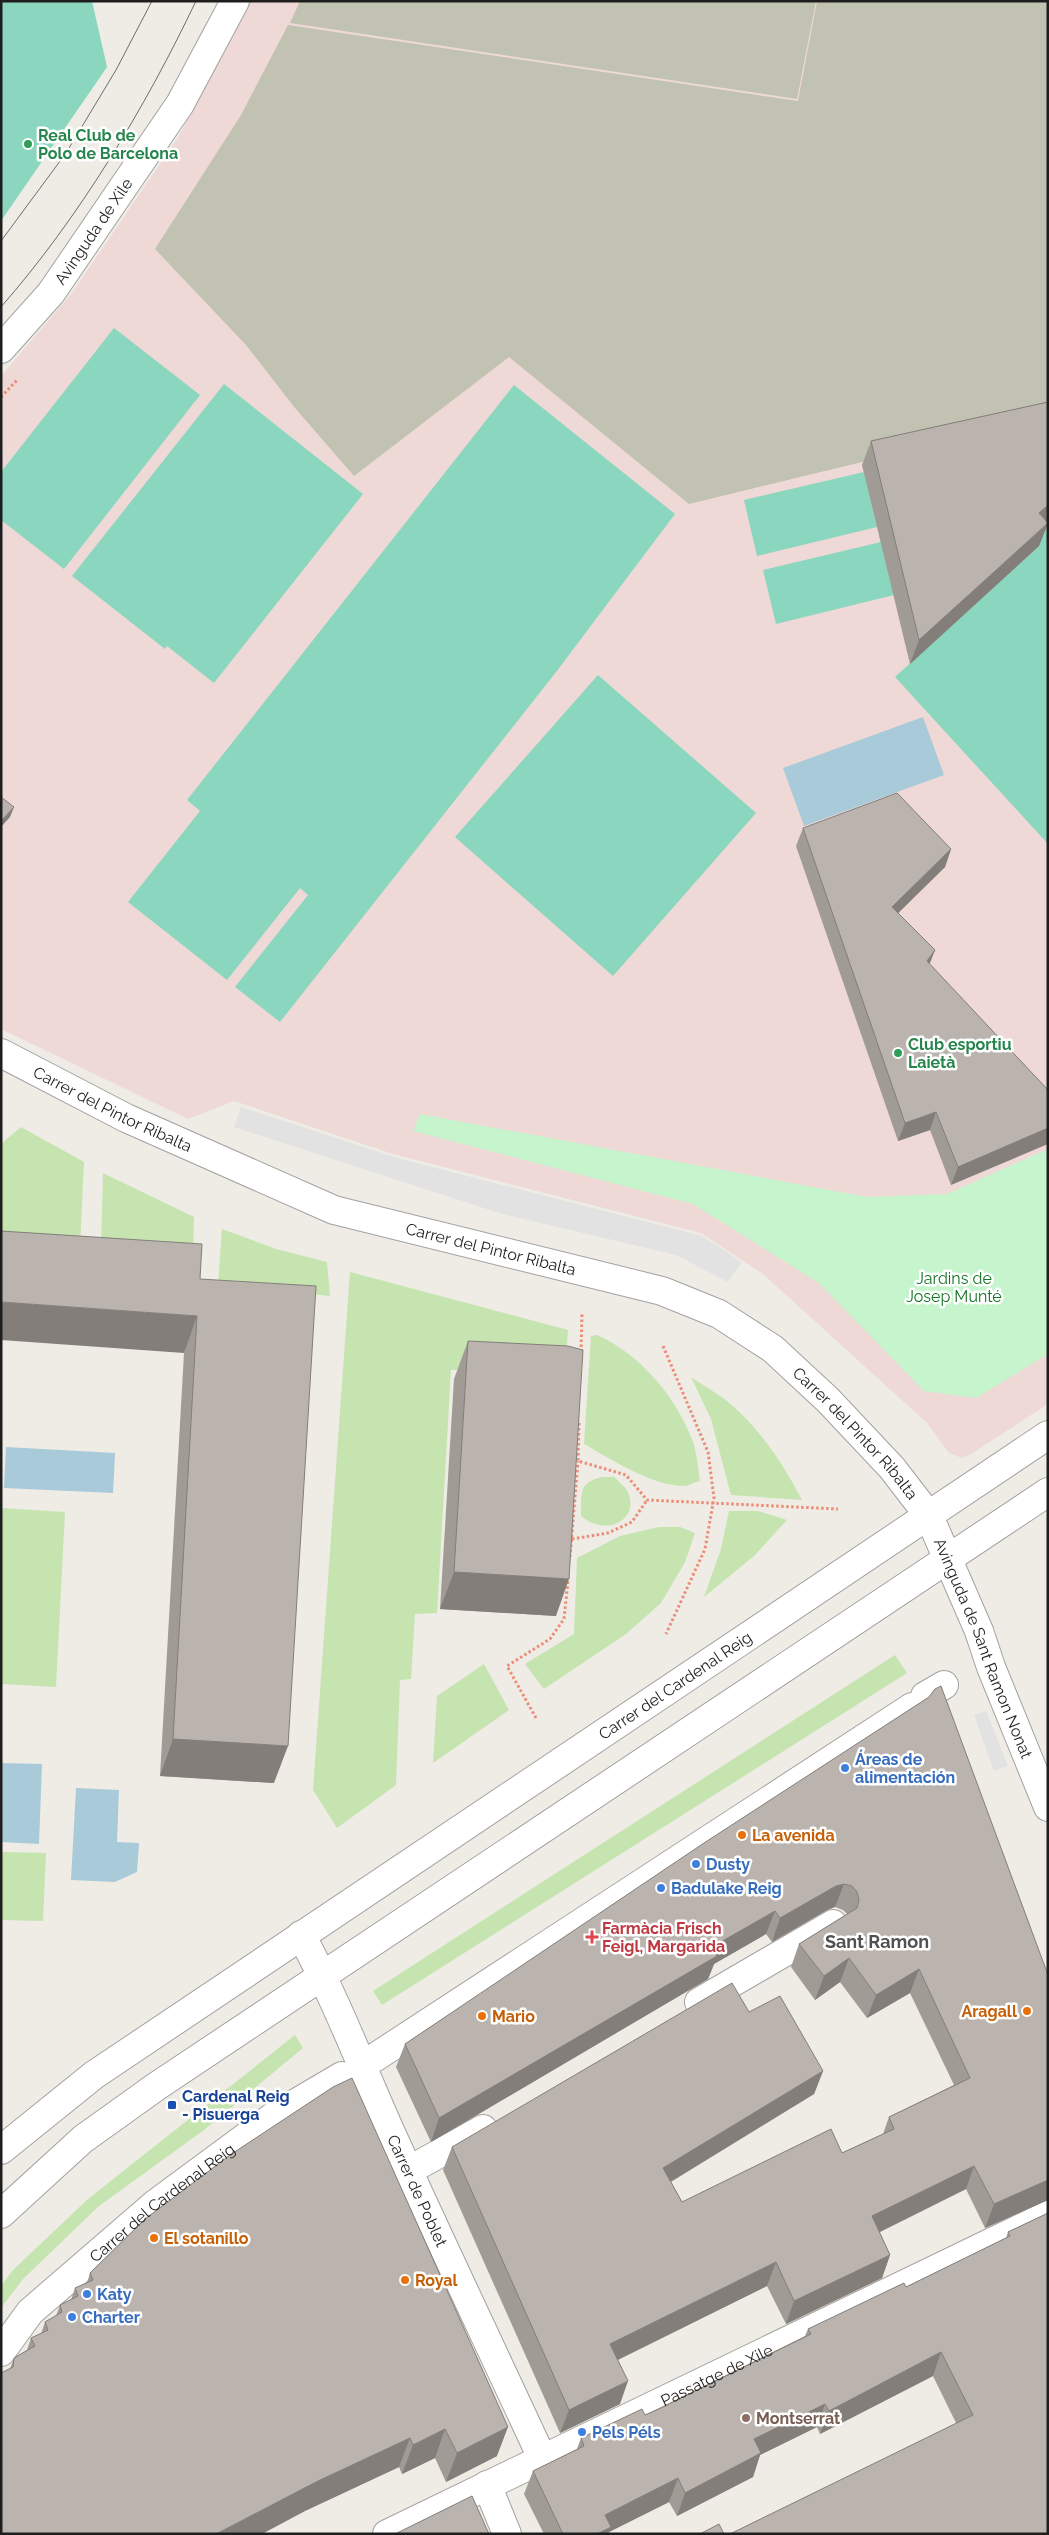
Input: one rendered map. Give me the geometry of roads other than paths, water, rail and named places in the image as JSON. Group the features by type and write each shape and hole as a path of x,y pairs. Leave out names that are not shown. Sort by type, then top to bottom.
{"street":[{"name":"Avinguda de Xile","path":"1,349 51,292 180,104 235,1"},
{"name":"Carrer del Pintor Ribalta","path":"1,1053 126,1118 334,1210 662,1291 719,1314 773,1349 828,1400 892,1468 929,1516"},
{"name":"Carrer del Cardenal Reig","path":"1,2150 94,2075 1048,1436"},
{"path":"1,2214 84,2139 158,2086 324,1977 876,1604 949,1559 1048,1492"},
{"name":"Avinguda de Sant Ramon Nonat","path":"929,1516 949,1559 1048,1807"},
{"path":"374,2058 927,1696"},
{"path":"681,2013 835,1922"},
{"path":"301,1935 324,1977"},
{"name":"Carrer de Poblet","path":"324,1977 343,2027 408,2171 542,2458"},
{"name":"Carrer del Cardenal Reig","path":"1,2352 30,2312 155,2204 274,2116 342,2076"},
{"path":"408,2171 501,2119"},
{"name":"Passatge de Xile","path":"386,2534 1048,2215"},
{"path":"487,2485 507,2534"}],"water":[{"path":"923,717 944,775 804,826 783,768"},
{"path":"6,1447 115,1453 113,1493 4,1488"},
{"path":"1,1763 42,1764 39,1844 1,1842"},
{"path":"76,1788 119,1790 117,1842 139,1843 137,1872 115,1882 71,1880"}],"tram line":[{"path":"1,241 66,153 116,70 152,1"},
{"path":"1,307 57,237 109,161 155,81 196,1"}],"place":[{"name":"Real Club de Polo de Barcelona","path":"28,144"},
{"name":"Club esportiu Laietà","path":"898,1053"},
{"name":"Áreas de alimentación","path":"845,1768"},
{"name":"La avenida","path":"742,1835"},
{"name":"Dusty","path":"696,1864"},
{"name":"Badulake Reig","path":"661,1888"},
{"name":"Farmàcia Frisch Feigl, Margarida","path":"592,1937"},
{"name":"Aragall","path":"1027,2011"},
{"name":"Mario","path":"482,2016"},
{"name":"Cardenal Reig - Pisuerga","path":"172,2105"},
{"name":"El sotanillo","path":"154,2238"},
{"name":"Royal","path":"405,2280"},
{"name":"Katy","path":"87,2294"},
{"name":"Charter","path":"72,2317"},
{"name":"Montserrat","path":"746,2418"},
{"name":"Pels Péls","path":"582,2432"}],"district":[{"name":"Sant Ramon","path":"877,1941"}],"park label":[{"name":"Jardins de Josep Munté","path":"954,1287"}]}
